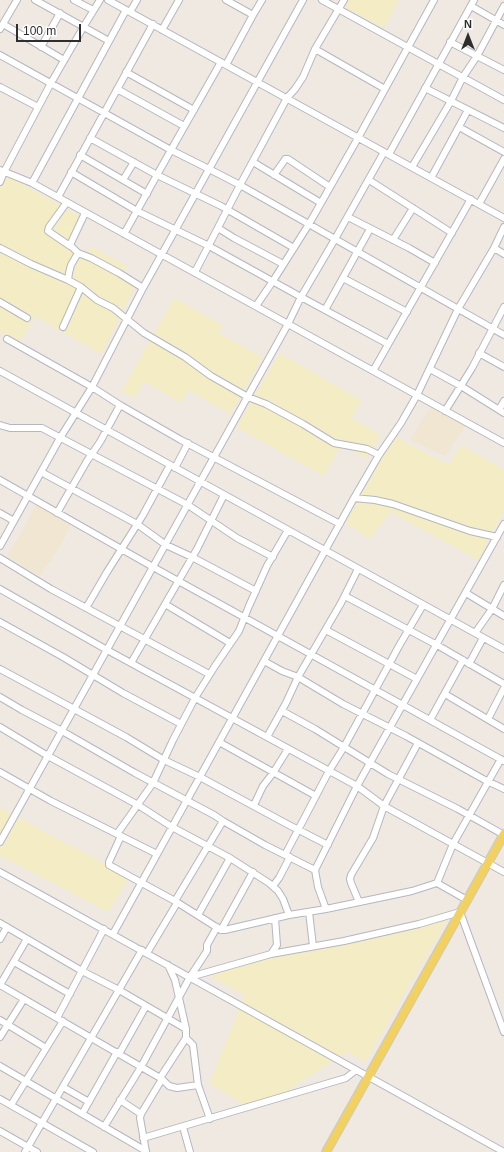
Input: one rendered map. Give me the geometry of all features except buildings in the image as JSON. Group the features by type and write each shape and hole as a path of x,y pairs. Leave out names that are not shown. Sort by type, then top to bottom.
{"main road":[{"path":"326,1152 504,834"}],"street":[{"path":"17,0 1,27 64,60"},
{"path":"35,0 109,41"},
{"path":"74,0 93,10"},
{"path":"0,182 2,171 64,60 100,0"},
{"path":"108,0 504,218"},
{"path":"32,183 109,41 128,11 137,0"},
{"path":"162,30 178,0"},
{"path":"226,0 253,15"},
{"path":"124,234 184,126 262,0"},
{"path":"0,546 60,438 92,387 143,288 303,0"},
{"path":"322,0 504,100"},
{"path":"195,272 287,98 295,90 303,77 315,50 344,0"},
{"path":"256,306 309,224 434,0"},
{"path":"0,842 248,397 301,297 369,180 387,153 425,88 472,2 504,25"},
{"path":"412,167 451,101 463,77 477,56 504,6"},
{"path":"41,47 60,13"},
{"path":"58,197 152,24"},
{"path":"450,42 502,69 504,62"},
{"path":"315,50 385,89"},
{"path":"0,55 171,150 240,185 504,335"},
{"path":"126,72 194,110"},
{"path":"0,87 38,107"},
{"path":"117,88 184,126"},
{"path":"425,88 504,128"},
{"path":"431,178 468,110"},
{"path":"459,127 504,152"},
{"path":"90,138 227,210 294,248"},
{"path":"80,155 147,194"},
{"path":"274,175 285,159 288,159 330,187"},
{"path":"479,204 502,169 504,159"},
{"path":"123,180 134,162"},
{"path":"252,162 321,203"},
{"path":"2,171 32,183 58,197 504,443"},
{"path":"71,172 137,211 209,246 388,344"},
{"path":"369,180 452,233"},
{"path":"373,371 471,200"},
{"path":"67,202 49,227 48,231 78,253 91,258 119,273 143,288"},
{"path":"393,240 413,208"},
{"path":"70,246 85,213"},
{"path":"348,217 435,263"},
{"path":"113,934 354,498 417,395 458,309 494,248 504,227"},
{"path":"218,228 284,264"},
{"path":"325,310 370,228"},
{"path":"0,248 31,264 68,280 97,300 113,308 144,333 184,357 211,376 248,397 272,407 334,443 367,450 379,455"},
{"path":"494,248 504,254"},
{"path":"68,280 70,265 78,253"},
{"path":"343,278 407,312"},
{"path":"63,327 81,288"},
{"path":"0,302 27,318"},
{"path":"445,411 472,368 504,307"},
{"path":"7,339 188,443 340,524"},
{"path":"480,353 504,367"},
{"path":"430,369 502,411 504,401"},
{"path":"0,371 504,649"},
{"path":"57,512 107,430 120,405"},
{"path":"0,425 10,428 42,428 188,504 237,538 273,557"},
{"path":"86,608 143,515 156,488 188,443"},
{"path":"41,472 137,524 166,544 256,591"},
{"path":"0,480 178,581 244,617 278,635 502,760 453,844 437,883 412,891 289,915 225,930 219,929 176,902 110,865 109,862 119,835 153,783 195,698 239,631 244,617 256,591 288,530"},
{"path":"130,662 192,557 224,495"},
{"path":"354,498 375,500 393,504 470,531 497,537"},
{"path":"0,513 14,521"},
{"path":"326,909 318,887 315,870 357,786 504,524"},
{"path":"0,558 51,589 210,674"},
{"path":"267,737 282,711 298,677 345,596 358,569"},
{"path":"475,633 492,609 504,584"},
{"path":"0,590 357,786 384,806 504,872"},
{"path":"466,593 504,616"},
{"path":"345,596 437,645 504,684"},
{"path":"165,604 230,643"},
{"path":"272,886 279,878 298,830 316,796 423,605"},
{"path":"0,622 123,693 181,724"},
{"path":"326,630 417,679"},
{"path":"469,664 483,638"},
{"path":"430,720 463,660"},
{"path":"264,661 282,671 298,677 343,704 488,782 504,789"},
{"path":"0,669 164,760 200,777 328,845"},
{"path":"488,719 504,688"},
{"path":"444,694 504,729"},
{"path":"0,697 153,783 214,814 223,821 265,845 315,870"},
{"path":"282,711 398,779 504,834"},
{"path":"0,727 48,756 138,805 172,827 253,872 278,891 283,899 289,915"},
{"path":"220,742 316,796"},
{"path":"359,902 350,879 372,838 384,806 418,743"},
{"path":"254,805 263,786 273,773 288,748"},
{"path":"0,772 29,790 157,854"},
{"path":"26,1149 120,990 176,902 207,846 223,821"},
{"path":"198,915 230,858"},
{"path":"0,872 504,1152"},
{"path":"104,1127 141,1067 190,977 207,951 207,945 219,929 253,872"},
{"path":"437,883 467,900"},
{"path":"308,912 313,946"},
{"path":"190,977 271,954 344,941 419,924 460,912 504,1032"},
{"path":"271,954 277,945 275,918"},
{"path":"0,923 82,971 120,990 186,1029"},
{"path":"0,939 7,927"},
{"path":"57,1018 104,929"},
{"path":"26,939 0,985 161,1078 169,1086 177,1088 198,1085"},
{"path":"14,962 70,994"},
{"path":"146,1152 140,1118 141,1114 186,1038 186,1029 175,980 168,965"},
{"path":"0,1037 24,999"},
{"path":"82,1114 146,1006"},
{"path":"0,1020 46,1048"},
{"path":"11,1106 63,1022"},
{"path":"186,1038 193,1045 198,1085 210,1119"},
{"path":"0,1066 146,1152"},
{"path":"144,1138 346,1078 356,1070"},
{"path":"63,1087 89,1102"},
{"path":"0,1099 93,1152"},
{"path":"120,1100 141,1114"},
{"path":"183,1127 190,1152"},
{"path":"0,1131 26,1149 37,1152"}],"shaded area":[{"path":"430,408 466,425 445,456 410,440"},
{"path":"36,505 72,523 60,546 40,576 7,556"}],"sand":[{"path":"346,0 398,0 384,28 342,6"},
{"path":"0,172 81,217 68,246 85,255 91,247 127,266 120,276 136,284 101,354 34,316 19,343 0,332"},
{"path":"174,298 222,325 218,333 262,357 230,414 188,390 181,403 144,382 134,398 121,391"},
{"path":"279,353 361,400 351,418 380,435 366,459 341,445 323,476 236,427"},
{"path":"394,436 448,465 461,445 504,470 504,510 478,560 390,512 370,539 345,523"},
{"path":"0,808 129,877 108,912 0,856"},
{"path":"448,918 365,1062 347,1052 255,1111 209,1084 244,995 199,970"}]}
